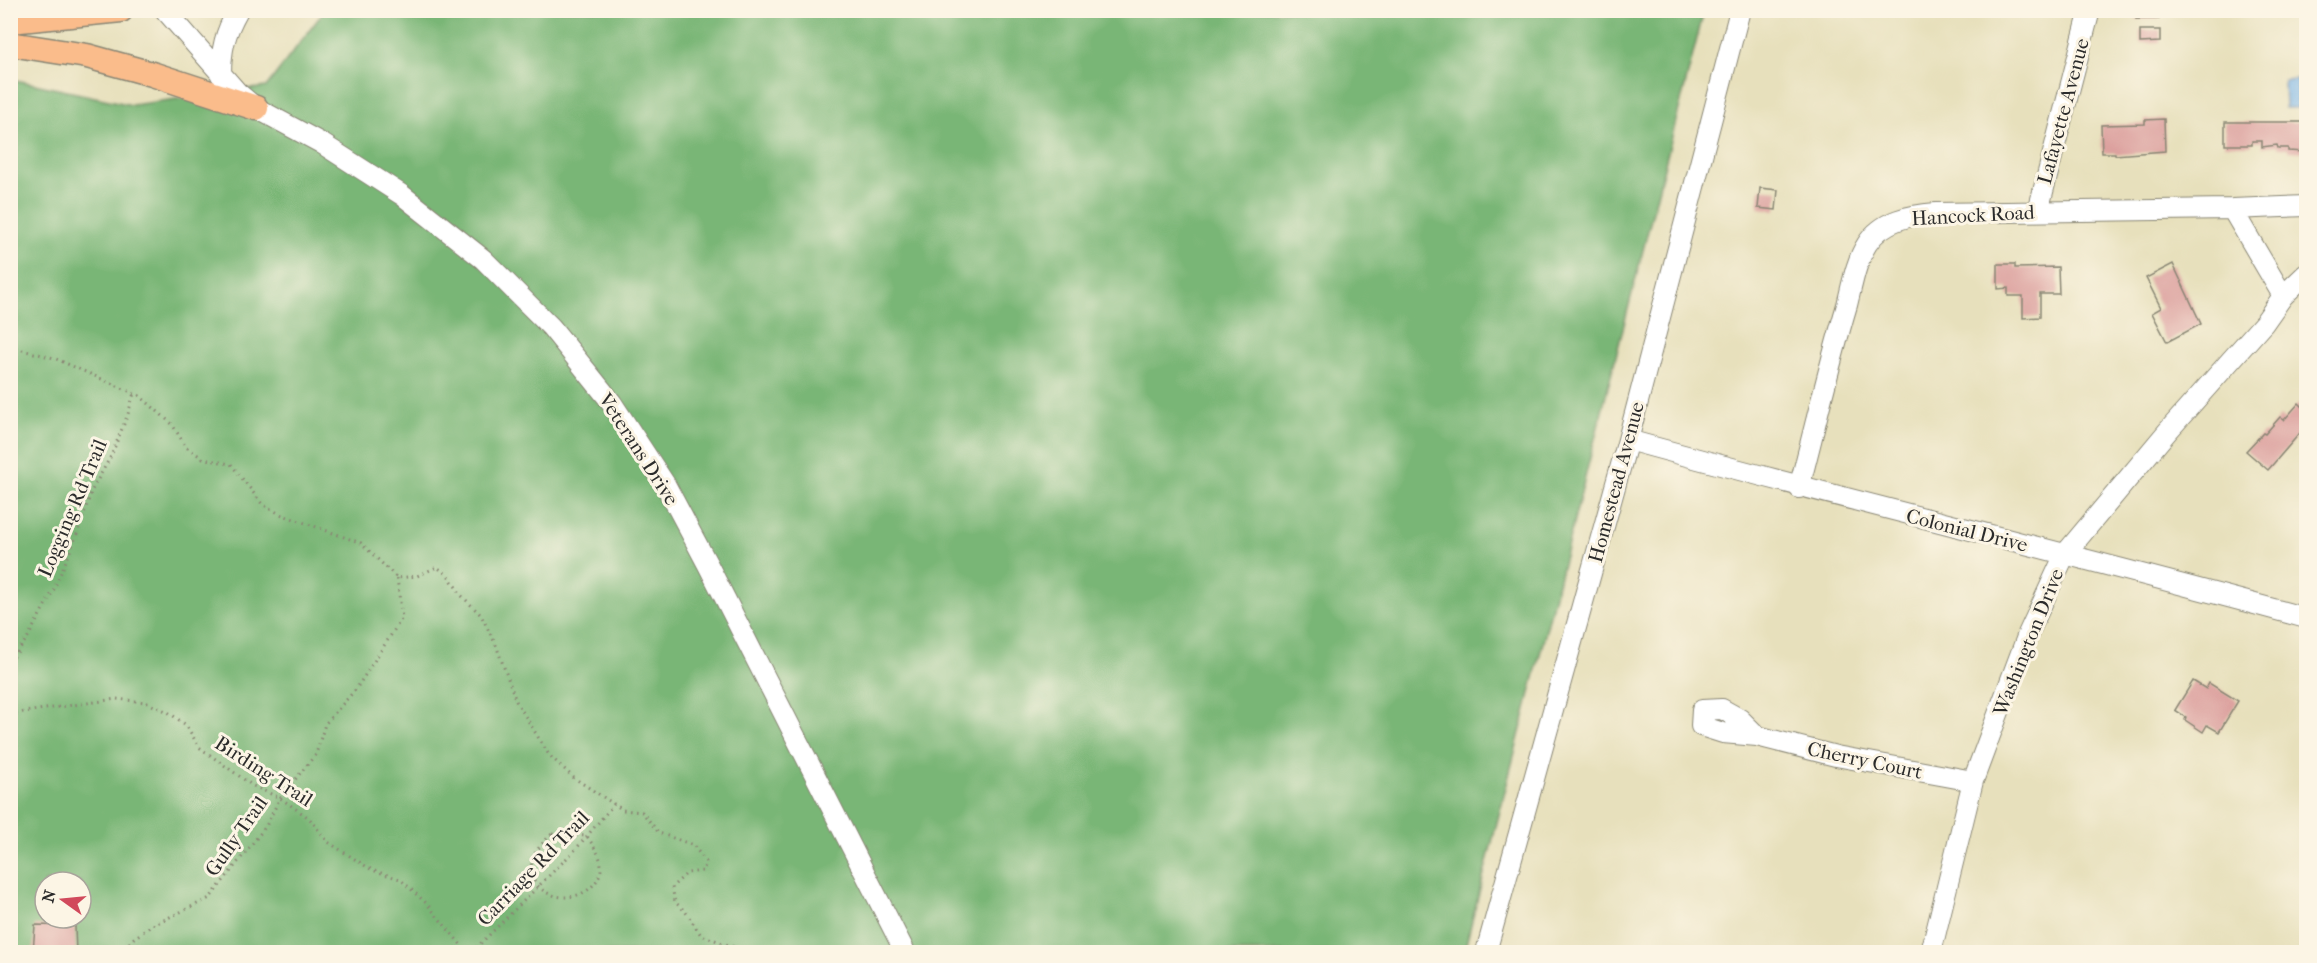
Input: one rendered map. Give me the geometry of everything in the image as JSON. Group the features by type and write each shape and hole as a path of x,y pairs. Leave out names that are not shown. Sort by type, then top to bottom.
{"main road":[{"path":"10,21 121,10"},
{"path":"10,44 87,56 152,74 256,108"}],"street":[{"name":"Veterans Drive","path":"165,10 221,75 256,108 321,143 402,195 483,259 551,327 612,403 665,484 905,952"},
{"path":"221,75 221,51 238,10"},
{"name":"Homestead Avenue","path":"1492,951 1740,10"},
{"name":"Lafayette Avenue","path":"2038,211 2090,10"},
{"name":"Hancock Road","path":"1799,488 1835,344 1860,259 1867,243 1880,229 1896,220 1915,214 2232,210 2307,206"},
{"path":"2232,210 2283,296"},
{"name":"Washington Drive","path":"1931,952 1973,782 2028,634 2065,554 2167,432 2264,323 2283,296 2307,273"},
{"name":"Colonial Drive","path":"1628,440 1799,488 2065,554 2307,618"},
{"name":"Cherry Court","path":"1757,736 1836,756 1973,782"}],"path":[{"path":"10,347 54,358 140,396 172,424 186,447 204,459 231,464 262,504 280,514 361,543 397,578 417,576 437,567 448,575 460,595 481,615 496,645 516,700 549,755 574,778 623,810 642,812 659,833 693,845 706,862 703,871 687,873 672,887 675,902 685,911 702,935 748,952"},
{"name":"Logging Rd Trail","path":"10,662 28,637 54,589 76,537 92,490 111,456 134,393"},
{"name":"Gully Trail","path":"121,952 134,938 153,925 210,898 266,826 280,798 316,754 326,724 356,689 402,618 397,578"},
{"name":"Birding Trail","path":"10,714 116,699 145,702 168,712 186,725 199,747 254,786 280,798 309,818 328,842 372,870 400,879 427,904 467,952"},
{"name":"Carriage Rd Trail","path":"472,952 588,836 614,804"},
{"path":"552,834 588,836 598,852 602,867 597,880 588,891 568,898 553,896 540,886 534,882 529,867 540,844 552,834"}],"green space":[{"path":"325,10 1704,11 1464,952 11,952 11,79 132,105 266,87"}],"water":[{"path":"2297,79 2298,108 2285,108 2284,80"}],"building":[{"path":"2135,10 2159,10 2159,19 2136,19"},
{"path":"2140,30 2160,30 2160,42 2140,43"},
{"path":"2164,119 2165,151 2115,155 2115,153 2102,153 2101,125 2145,124 2145,120"},
{"path":"2225,122 2306,122 2306,152 2288,151 2288,148 2278,148 2277,145 2262,147 2262,141 2252,141 2252,145 2225,145"},
{"path":"1760,188 1778,190 1776,210 1758,208"},
{"path":"1998,264 2015,264 2015,268 2058,267 2059,294 2040,294 2040,317 2023,318 2023,296 2008,296 2008,288 1998,289"},
{"path":"2173,264 2201,324 2167,342 2152,313 2161,308 2146,278"},
{"path":"2299,403 2306,410 2306,426 2268,470 2246,451 2280,417 2284,420"},
{"path":"2193,681 2206,689 2209,683 2238,701 2219,732 2207,725 2203,732 2175,710"},
{"path":"35,930 75,930 76,952 33,952"}]}
